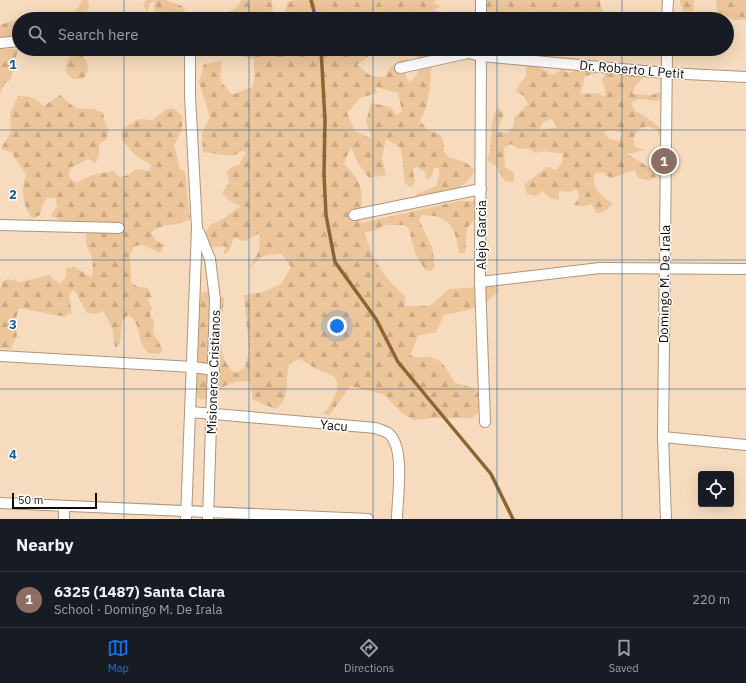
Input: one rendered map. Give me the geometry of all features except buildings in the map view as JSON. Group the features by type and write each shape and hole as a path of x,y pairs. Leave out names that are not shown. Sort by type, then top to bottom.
{"street":[{"path":"481,0 481,12"},
{"path":"667,12 668,0"},
{"path":"0,43 12,42"},
{"name":"Misioneros Cristianos","path":"186,515 193,367 197,228 190,96 190,56"},
{"name":"Dr. Roberto L Petit","path":"400,68 454,56"},
{"name":"Alejo Garcia","path":"482,56 480,282 485,422"},
{"name":"Dr. Roberto L Petit","path":"511,56 666,72 746,77"},
{"name":"Domingo M. De Irala","path":"666,519 663,437 667,56"},
{"path":"354,216 481,189"},
{"path":"0,225 119,228"},
{"name":"Misioneros Cristianos","path":"197,228 210,259 215,299 214,370 208,515"},
{"path":"480,282 600,268 664,267 746,269"},
{"path":"0,356 193,367 214,370"},
{"name":"Yacu","path":"191,412 376,428 389,433 399,457 397,519"},
{"path":"663,437 746,445"},
{"path":"0,503 186,515 368,519"},
{"path":"64,507 64,519"}],"green space":[{"path":"82,0 88,0 89,7 86,12 73,12 79,7"},
{"path":"146,0 166,0 182,6 186,12 157,12 154,10 155,1 150,3 147,12 143,4"},
{"path":"241,0 272,0 273,12 225,12 239,5"},
{"path":"294,0 437,0 433,3 441,6 432,10 444,12 284,12 288,2"},
{"path":"480,0 600,0 601,8 604,12 479,12"},
{"path":"680,0 694,0 693,11 684,12"},
{"path":"716,0 746,0 746,20 734,20 734,12 717,12"},
{"path":"12,21 12,39 0,40 0,25"},
{"path":"0,49 12,49 12,56 16,56 11,79 4,84 0,94"},
{"path":"83,56 87,62 88,72 83,79 73,79 66,73 66,65 70,57"},
{"path":"241,56 369,56 357,65 371,76 385,77 394,65 400,61 408,59 405,71 410,82 413,80 419,69 419,61 417,56 441,56 432,64 428,100 420,120 427,130 439,134 443,139 444,151 448,157 465,162 475,170 470,178 464,184 451,191 418,199 415,197 416,194 436,186 439,177 439,168 434,168 431,177 426,180 425,172 417,167 414,168 415,183 411,187 405,184 401,148 386,139 382,157 386,175 369,178 358,163 351,147 344,163 356,178 362,192 360,213 361,223 460,201 479,201 476,218 467,228 465,253 459,253 455,236 450,224 439,217 422,215 419,220 432,247 435,266 431,271 425,270 415,253 409,229 404,225 385,225 374,231 364,232 371,251 385,275 405,296 405,306 430,306 449,289 494,286 499,291 485,303 468,310 444,315 436,332 418,336 410,355 417,357 429,357 438,360 445,366 455,383 469,387 478,392 482,400 481,406 472,418 432,418 414,420 403,414 383,394 350,386 329,416 324,413 336,394 337,383 335,379 331,375 316,369 300,359 289,364 286,394 281,405 276,409 253,400 250,382 243,381 231,383 203,400 198,398 195,387 197,350 189,313 196,296 210,291 217,293 224,298 220,338 221,348 223,357 228,366 235,373 245,368 249,349 244,295 263,292 281,284 291,267 281,253 263,256 249,268 259,251 260,233 244,241 234,237 230,249 226,254 223,253 226,248 224,246 209,248 200,242 210,225 221,220 241,206 230,201 222,193 229,183 227,171 232,167 239,165 246,152 242,151 232,156 203,152 202,133 210,117 199,82 204,64 222,61 220,80 232,95 252,87 255,77 254,59","holes":["375,87 398,93 402,111 397,115 390,107 371,103 366,122 372,139 355,131 347,113 360,98 377,93"]},
{"path":"585,61 594,62 597,71 594,74 585,76 580,94 597,93 605,97 605,88 602,80 606,72 635,72 643,78 636,85 632,94 651,95 661,92 661,75 664,96 657,101 639,99 631,103 635,111 667,133 660,138 657,130 648,126 639,129 633,138 635,147 645,150 627,154 652,169 656,178 647,180 638,178 635,170 610,178 603,172 594,174 598,192 604,198 613,203 607,210 597,214 592,204 583,206 574,205 579,197 577,189 569,192 559,191 559,200 550,198 543,191 536,196 527,194 524,185 547,167 556,170 562,163 563,154 544,151 535,153 528,148 519,149 511,144 504,148 505,167 514,173 514,182 505,181 495,165 487,160 491,147 493,120 498,107 504,114 497,131 507,133 514,126 514,118 528,104 524,96 516,92 520,83 526,76 526,66 536,66 553,75 562,69 568,73 575,71","holes":["552,119 558,127 539,130 543,122","612,130 622,133 619,141 609,139 603,132"]},
{"path":"60,95 75,108 94,109 103,113 109,131 106,140 99,144 99,153 96,163 88,159 70,168 69,177 76,183 93,175 113,171 120,177 129,175 136,169 150,171 151,165 135,155 123,141 121,134 124,128 140,119 152,120 167,109 173,108 182,116 182,129 174,146 179,164 178,168 185,172 188,207 191,218 181,223 160,227 151,233 156,241 165,245 160,253 143,245 135,246 130,254 131,282 138,287 148,288 152,297 147,298 152,307 150,316 154,321 153,333 163,350 159,354 149,353 144,349 136,323 128,315 122,322 120,344 115,348 113,330 104,311 96,314 87,313 74,289 69,296 72,315 68,313 66,317 19,308 15,322 17,336 11,349 0,348 0,290 2,282 8,279 21,282 49,275 60,284 66,277 66,268 75,267 92,278 93,260 86,244 86,226 63,221 51,215 57,207 56,198 47,198 42,206 40,215 32,218 26,208 23,197 23,185 26,174 11,152 1,149 11,132 10,113 18,96 32,98 44,106"}],"waterway":[{"path":"311,0 314,12"},
{"path":"321,56 325,120 324,174 326,215 335,262 376,319 398,362 491,474 513,519"}],"place":[{"name":"6325 (1487) Santa Clara","path":"664,161"}]}
